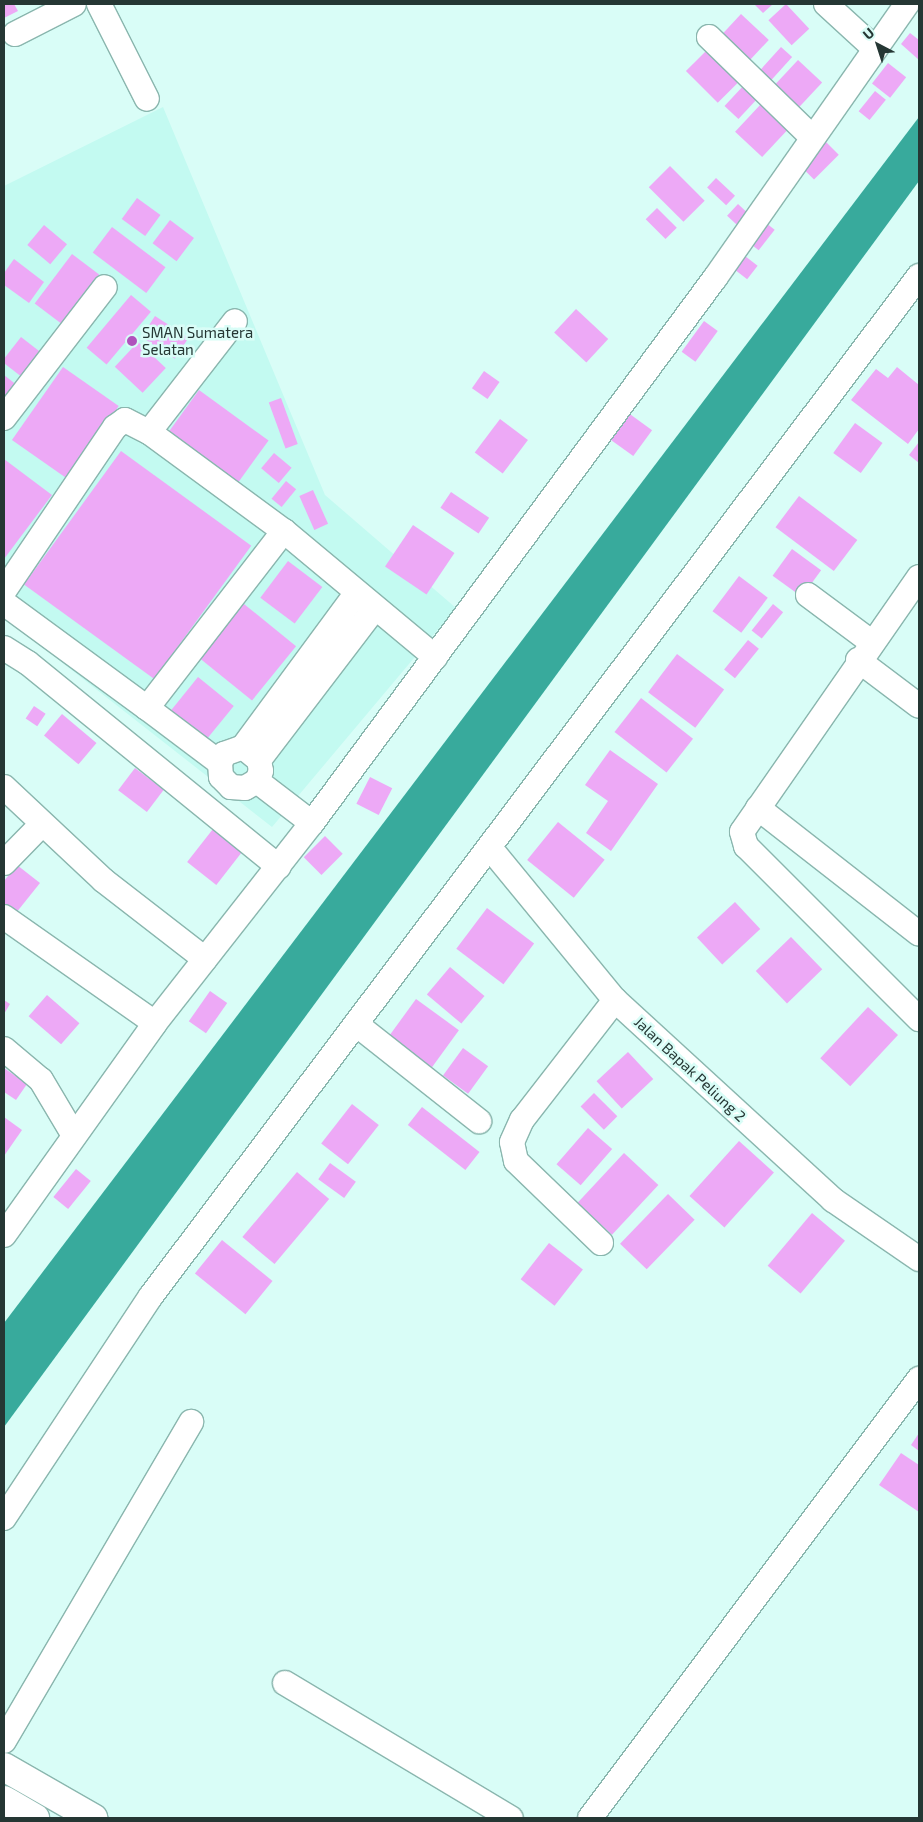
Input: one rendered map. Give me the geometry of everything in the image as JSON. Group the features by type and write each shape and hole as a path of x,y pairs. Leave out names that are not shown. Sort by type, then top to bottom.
{"street":[{"path":"15,34 74,4"},
{"path":"99,4 147,99"},
{"path":"826,4 874,48"},
{"path":"8,1220 155,1023 279,867 435,657 709,286 874,48 907,4"},
{"path":"709,37 812,137"},
{"path":"4,1518 151,1296 919,276"},
{"path":"4,418 105,287"},
{"path":"149,432 235,321"},
{"path":"4,591 115,427 129,420 149,432 284,531 356,594 435,657"},
{"path":"147,708 284,531"},
{"path":"919,577 865,651 742,832 746,846 919,1019"},
{"path":"312,823 253,763 224,754 220,763 221,777 231,787 245,788 253,763 356,594"},
{"path":"808,595 919,706"},
{"path":"4,603 220,763"},
{"path":"253,763 374,609"},
{"path":"4,648 28,662 279,867"},
{"path":"4,787 103,880 205,959"},
{"path":"758,808 919,934"},
{"path":"4,863 42,824"},
{"name":"Jalan Bapak Peliung 2","path":"490,848 615,1000 833,1200 919,1259"},
{"path":"4,917 155,1023"},
{"path":"601,1243 516,1161 512,1142 522,1120 615,1000"},
{"path":"356,1024 479,1122"},
{"path":"4,1048 41,1080 73,1134"},
{"path":"590,1818 919,1379"},
{"path":"4,1741 191,1422"},
{"path":"285,1683 511,1818"},
{"path":"4,1767 93,1818"},
{"path":"4,1800 35,1818"}],"shaded area":[{"name":"SMAN Sumatera Selatan","path":"163,107 325,495 456,608 272,827 4,617 4,186"},
{"path":"919,117 919,181 4,1427 4,1323"}],"building":[{"path":"4,4 14,4 18,11 4,18"},
{"path":"754,4 773,4 763,13"},
{"path":"786,4 809,29 792,45 768,20"},
{"path":"741,14 769,40 748,62 721,36"},
{"path":"910,33 919,40 919,60 901,44"},
{"path":"710,47 742,79 718,103 686,71"},
{"path":"781,47 792,57 771,80 760,70"},
{"path":"798,60 822,83 796,110 772,88"},
{"path":"888,63 906,77 890,98 872,83"},
{"path":"745,84 759,97 738,119 725,106"},
{"path":"875,91 886,100 870,120 859,111"},
{"path":"761,104 788,129 762,157 735,132"},
{"path":"826,142 839,155 814,179 801,167"},
{"path":"670,166 705,201 683,222 649,187"},
{"path":"716,178 735,196 726,205 707,188"},
{"path":"137,198 160,215 145,236 122,219"},
{"path":"738,204 753,218 742,230 727,216"},
{"path":"657,208 677,228 665,239 646,219"},
{"path":"170,220 194,238 177,261 153,243"},
{"path":"766,223 775,230 759,250 750,243"},
{"path":"44,225 67,244 50,264 27,245"},
{"path":"112,227 166,267 146,293 93,253"},
{"path":"72,254 99,274 62,324 35,304"},
{"path":"745,256 758,266 747,279 735,269"},
{"path":"14,259 44,282 29,303 4,285 4,273"},
{"path":"131,295 151,312 107,365 87,348"},
{"path":"576,309 608,339 586,362 554,332"},
{"path":"155,316 189,338 175,359 141,337"},
{"path":"704,321 718,331 695,362 682,352"},
{"path":"21,337 44,355 25,379 4,363 4,359"},
{"path":"138,342 166,368 143,393 115,367"},
{"path":"63,367 119,406 68,479 12,440"},
{"path":"897,367 919,385 919,429 908,444 851,400 876,369 888,378"},
{"path":"484,371 500,382 488,399 472,388"},
{"path":"4,375 18,386 4,404"},
{"path":"199,390 269,441 237,483 168,433"},
{"path":"281,398 298,444 286,448 269,402"},
{"path":"627,412 652,430 633,456 608,438"},
{"path":"500,419 528,440 503,474 475,453"},
{"path":"855,423 883,443 861,473 833,453"},
{"path":"919,442 919,463 909,455"},
{"path":"121,451 251,546 154,679 24,584"},
{"path":"274,453 292,468 279,483 261,468"},
{"path":"4,459 52,495 4,559"},
{"path":"286,481 296,489 282,507 272,499"},
{"path":"313,490 328,524 314,530 299,496"},
{"path":"451,492 489,518 479,533 440,508"},
{"path":"799,496 857,540 834,571 776,527"},
{"path":"413,525 454,553 426,594 385,566"},
{"path":"792,549 821,570 802,597 773,576"},
{"path":"288,561 322,587 295,624 260,598"},
{"path":"739,576 768,598 741,633 713,611"},
{"path":"244,604 296,646 252,701 200,658"},
{"path":"773,604 783,612 762,639 752,630"},
{"path":"748,640 759,649 735,678 724,670"},
{"path":"677,654 724,690 695,728 648,692"},
{"path":"198,677 234,706 207,739 171,710"},
{"path":"641,698 693,739 667,773 615,732"},
{"path":"34,706 46,714 37,726 26,718"},
{"path":"62,714 96,743 78,764 44,735"},
{"path":"610,750 658,784 611,851 586,833 608,801 585,785"},
{"path":"135,768 164,790 147,812 118,790"},
{"path":"370,777 392,788 379,815 356,804"},
{"path":"558,822 605,860 574,898 527,860"},
{"path":"213,829 242,852 216,885 187,862"},
{"path":"325,836 343,854 321,875 304,857"},
{"path":"17,865 40,883 12,918 4,911 4,881"},
{"path":"735,902 760,929 722,965 697,937"},
{"path":"487,908 534,944 503,984 456,949"},
{"path":"791,937 822,969 787,1003 756,971"},
{"path":"450,967 484,996 461,1024 427,995"},
{"path":"210,991 227,1003 206,1033 189,1021"},
{"path":"47,995 79,1023 61,1044 29,1016"},
{"path":"416,999 459,1030 429,1071 386,1040"},
{"path":"4,1000 10,1004 4,1014"},
{"path":"868,1007 898,1035 850,1086 820,1058"},
{"path":"463,1048 488,1066 468,1094 443,1076"},
{"path":"628,1052 653,1079 622,1108 597,1081"},
{"path":"4,1068 27,1084 16,1100 4,1092"},
{"path":"594,1093 617,1116 604,1130 581,1106"},
{"path":"352,1104 379,1125 348,1164 321,1143"},
{"path":"422,1107 480,1152 465,1170 408,1125"},
{"path":"4,1117 22,1130 4,1156"},
{"path":"588,1128 612,1149 581,1185 557,1164"},
{"path":"739,1141 774,1172 724,1227 689,1196"},
{"path":"624,1153 658,1185 612,1235 578,1203"},
{"path":"330,1163 356,1182 344,1198 318,1179"},
{"path":"76,1169 91,1181 68,1209 53,1197"},
{"path":"297,1172 329,1199 275,1264 242,1237"},
{"path":"668,1194 695,1220 647,1269 620,1244"},
{"path":"812,1213 845,1241 801,1293 768,1266"},
{"path":"222,1240 273,1281 245,1314 195,1273"},
{"path":"549,1243 583,1269 555,1306 521,1279"},
{"path":"919,1433 919,1451 911,1445"},
{"path":"901,1453 919,1465 919,1512 879,1485"}],"place":[{"name":"SMAN Sumatera Selatan","path":"132,341"}]}
